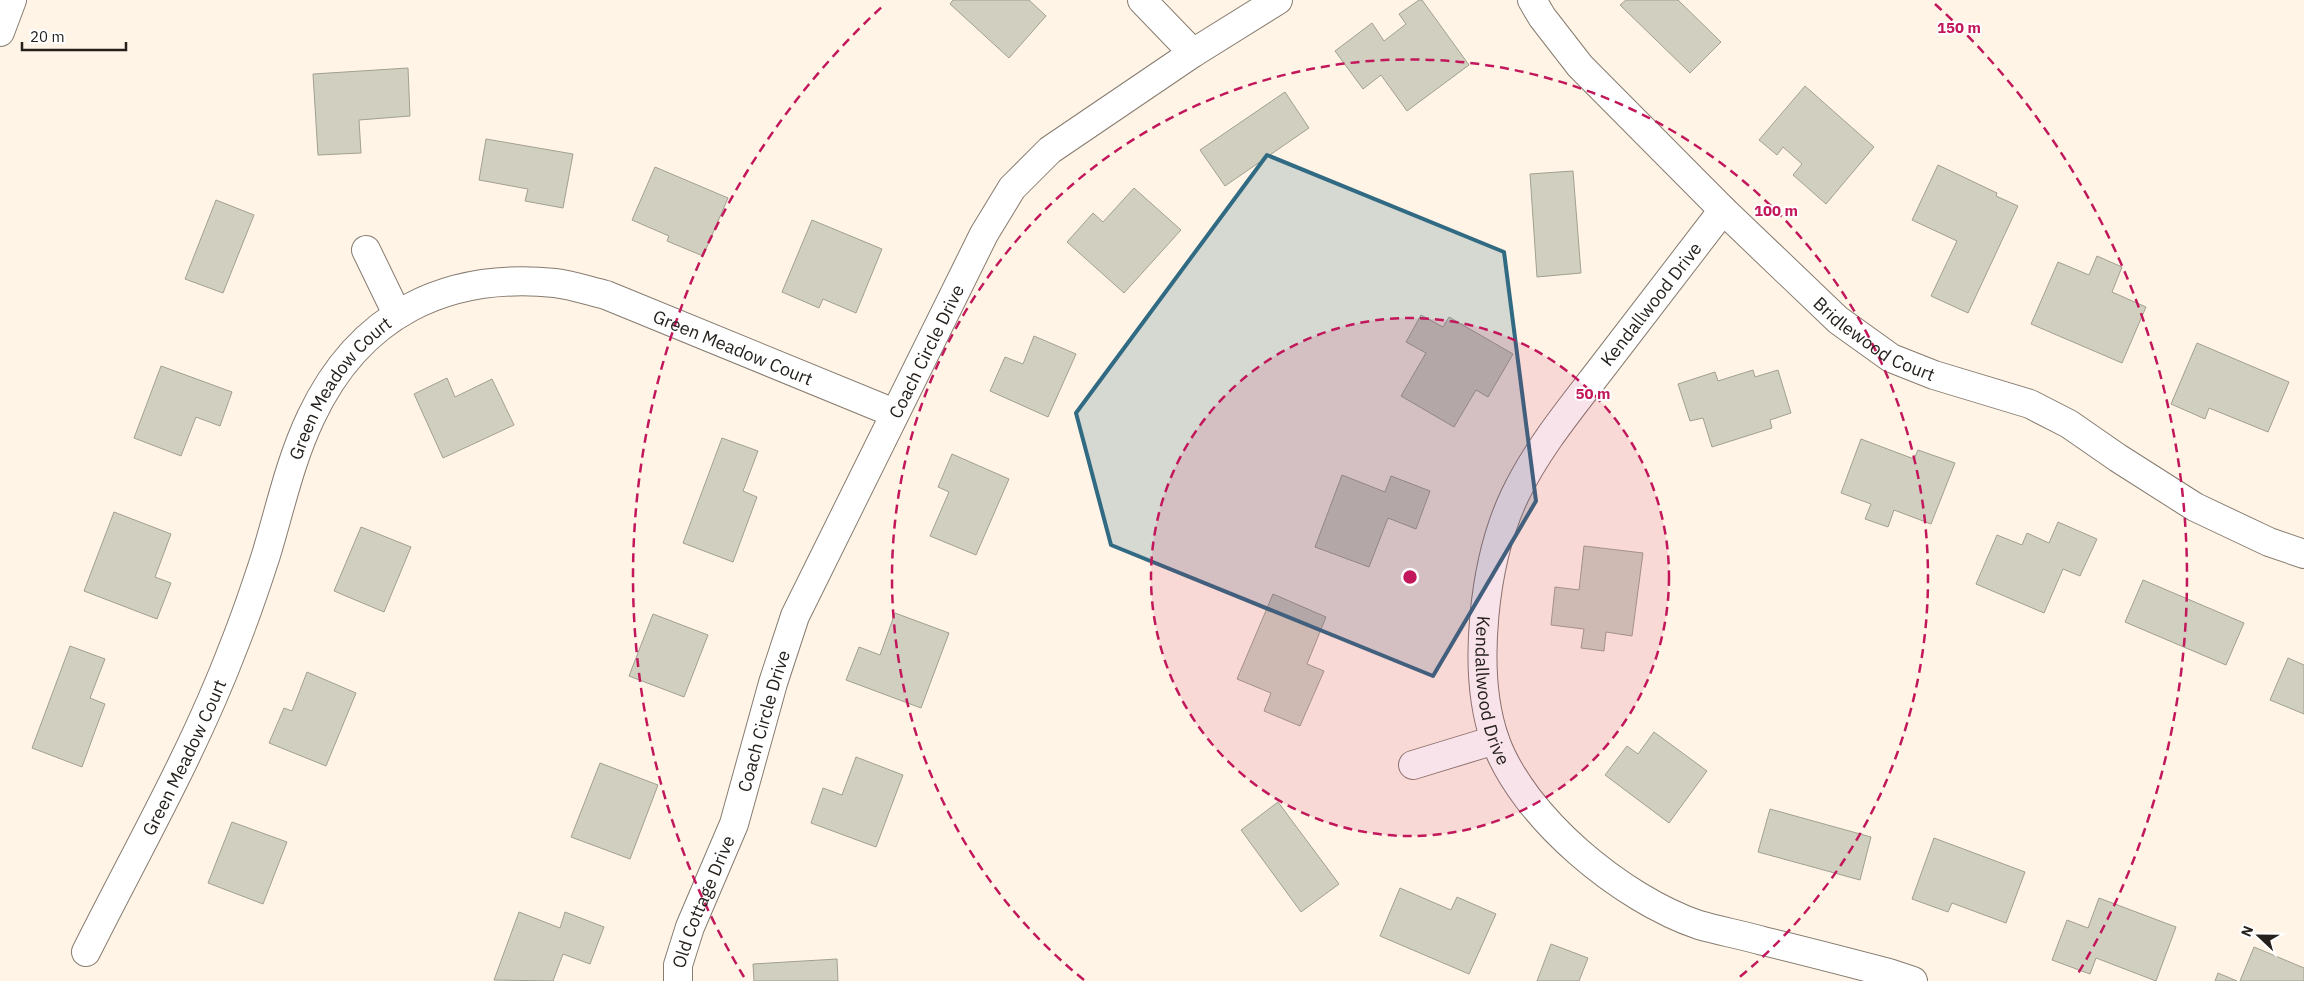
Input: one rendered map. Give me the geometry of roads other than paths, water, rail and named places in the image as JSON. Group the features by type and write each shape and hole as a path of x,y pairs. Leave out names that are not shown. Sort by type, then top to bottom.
{"street":[{"path":"0,32 12,0"},
{"path":"1142,0 1193,53"},
{"name":"Coach Circle Drive","path":"734,824 795,616 984,234 1012,188 1050,150 1193,53 1278,0"},
{"name":"Bridlewood Court","path":"1532,0 1580,66 1723,210 1838,320 1891,358 1934,376 1990,390 2030,404 2069,424 2195,507 2269,542 2304,554"},
{"name":"Kendallwood Drive","path":"1723,210 1550,436 1515,496 1495,552 1485,610 1483,663 1488,710 1496,740 1516,783 1551,826 1596,866 1641,898 1698,924 1889,973 1913,981"},
{"path":"366,250 397,314"},
{"name":"Green Meadow Court","path":"86,952 197,733 233,648 265,557 290,469 311,416 339,369 368,336 397,314 422,301 451,290 501,281 557,283 606,295 894,413"},
{"path":"1413,765 1496,740"},
{"name":"Old Cottage Drive","path":"678,981 678,965 690,926 734,824"}]}
